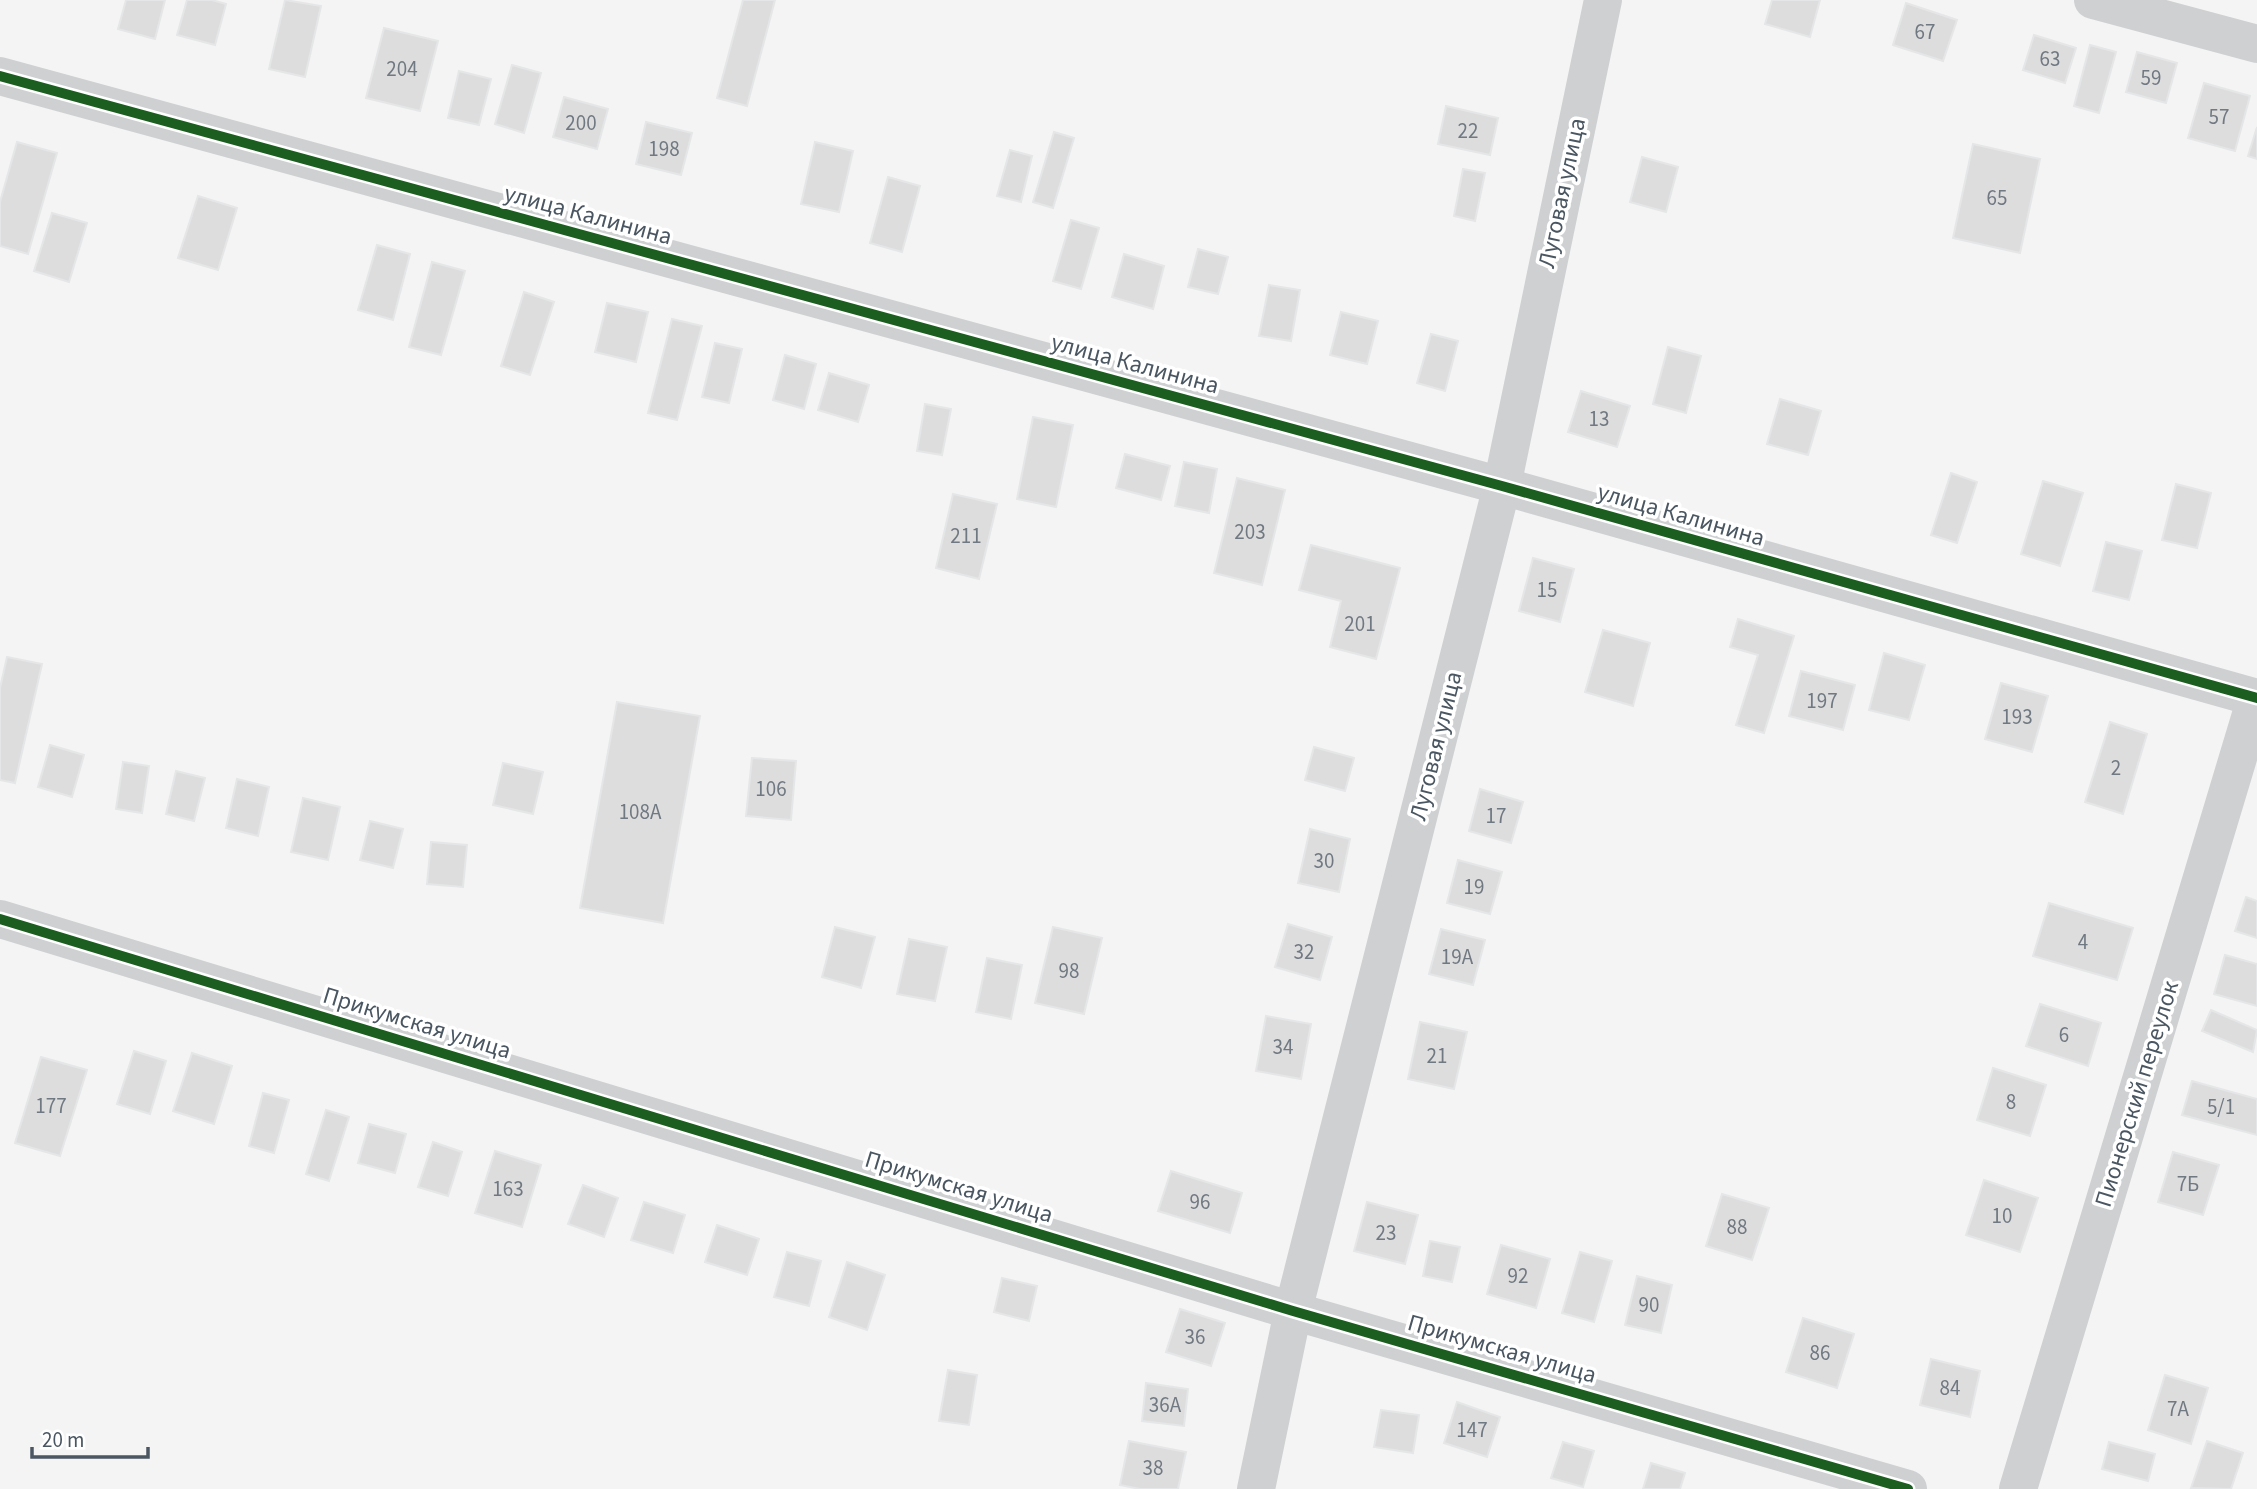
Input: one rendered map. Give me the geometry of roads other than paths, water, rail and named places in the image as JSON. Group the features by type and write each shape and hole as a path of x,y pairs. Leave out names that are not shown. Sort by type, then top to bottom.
{"street":[{"name":"Луговая улица","path":"1256,1489 1293,1311 1502,486 1603,0"},
{"path":"2093,0 2257,44"},
{"name":"улица Калинина","path":"0,76 1502,486 2257,698"},
{"name":"Пионерский переулок","path":"2018,1489 2257,698"},
{"name":"Прикумская улица","path":"0,919 1293,1311 1908,1489"}]}
